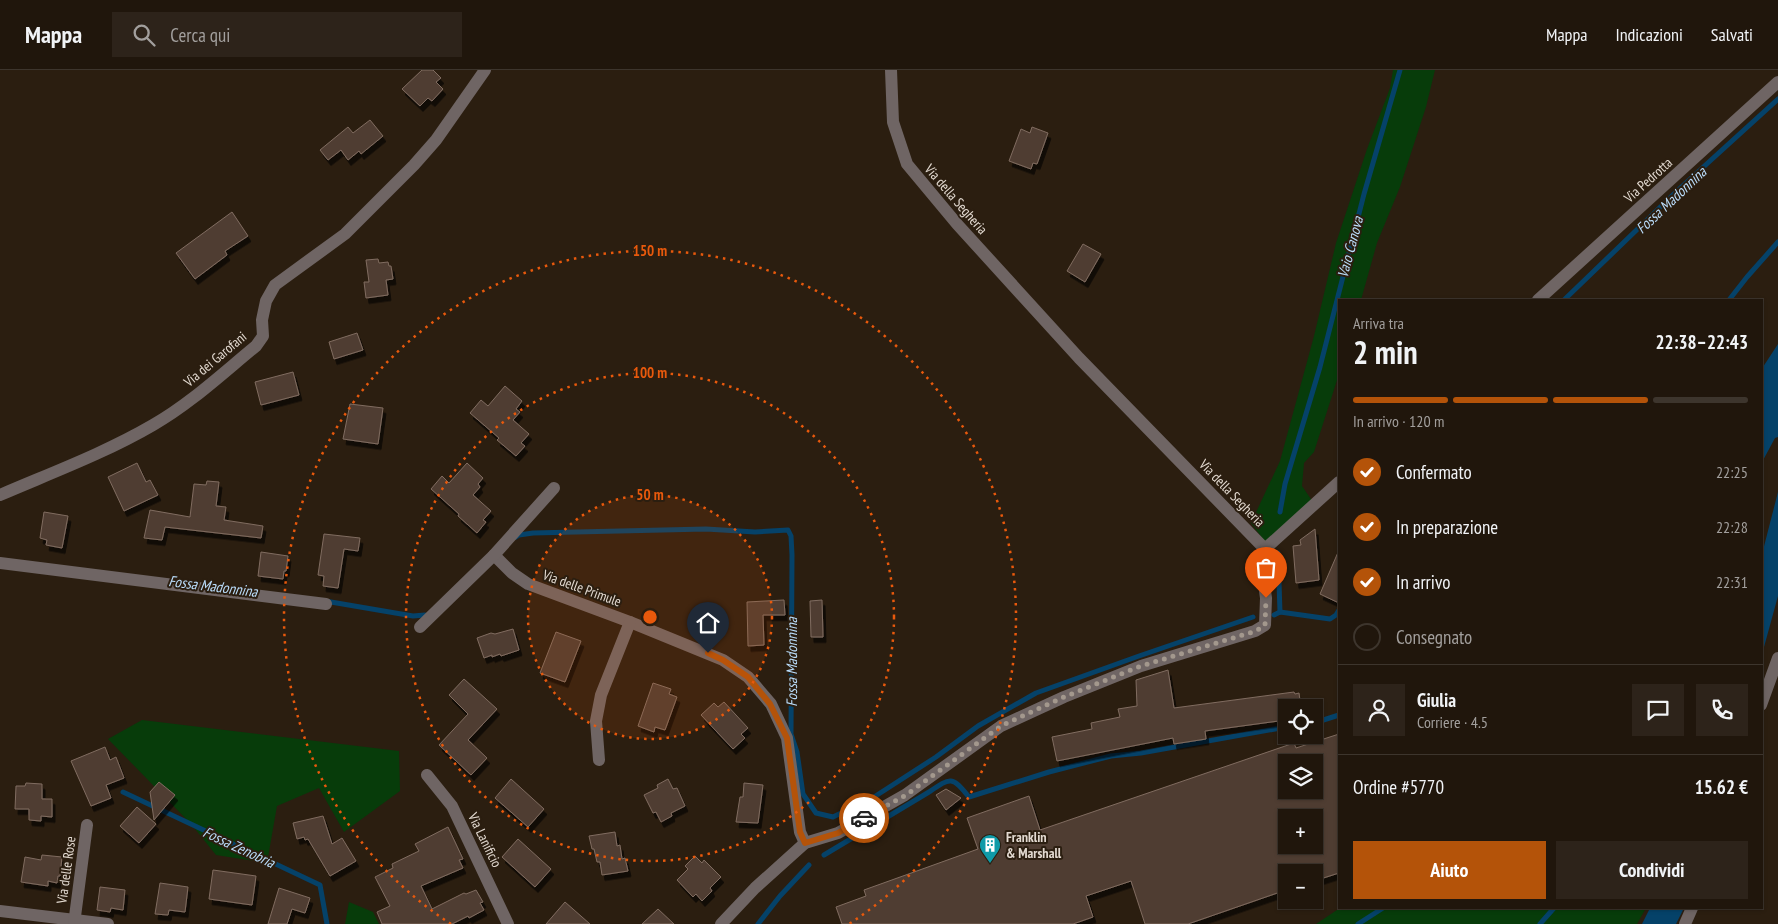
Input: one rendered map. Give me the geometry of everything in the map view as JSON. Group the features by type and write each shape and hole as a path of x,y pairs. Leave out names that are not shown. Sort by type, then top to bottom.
{"street":[{"name":"Via dei Garofani","path":"0,495 112,446 153,425 188,401 256,346 263,336 262,320 266,301 275,285 345,234 414,165 436,140 485,70"},
{"name":"Via della Segheria","path":"891,70 893,122 907,164 957,224 1079,358 1266,549"},
{"name":"Via Pedrotta","path":"1539,299 1778,82"},
{"path":"721,924 755,888 805,843 838,833 906,795 1001,726 1064,697 1141,666 1256,631 1265,625 1266,598 1261,563 1266,549 1338,483"},
{"path":"420,626 494,554 554,488"},
{"name":"Via delle Primule","path":"494,554 512,574 528,584 630,622 723,660 748,677 770,704 787,738 800,832 805,843"},
{"path":"0,563 326,604"},
{"path":"598,760 596,721 601,695 630,622"},
{"path":"1763,699 1778,658"},
{"name":"Via Lanificio","path":"428,774 452,806 508,924"},
{"name":"Via delle Rose","path":"74,922 87,825"},
{"path":"1685,924 1692,909"},
{"name":"Via delle Rose","path":"0,911 74,922 108,924"}],"green space":[{"path":"1393,70 1435,70 1426,107 1400,187 1377,243 1361,299 1338,299 1338,377 1314,452 1304,463 1302,486 1315,505 1269,547 1251,523 1280,461 1314,336 1336,243 1367,149 1390,88"},
{"path":"142,720 399,751 400,791 344,832 319,788 277,806 267,863 216,855 191,824 108,739"},
{"path":"349,902 373,912 379,924 345,924"},
{"path":"1338,909 1645,909 1637,924 1316,924"}],"water":[{"path":"1778,344 1778,437 1775,438 1763,460 1763,367"},
{"path":"1778,492 1778,596 1763,651 1763,550"},
{"path":"1650,909 1684,909 1676,924 1642,924"}],"building":[{"path":"422,70 433,70 441,78 436,82 443,89 432,101 428,98 420,106 402,89"},
{"path":"370,120 383,136 361,154 359,151 348,160 341,150 328,160 320,150 348,127 353,133"},
{"path":"1032,127 1048,133 1037,164 1033,163 1031,169 1009,161 1021,129 1030,133"},
{"path":"232,212 248,236 225,251 227,255 195,279 176,253"},
{"path":"1083,244 1101,254 1085,282 1067,271"},
{"path":"378,259 379,263 388,262 389,266 391,266 393,279 386,280 388,295 366,298 364,282 369,282 366,260"},
{"path":"357,333 363,350 334,359 329,342"},
{"path":"293,372 299,395 261,405 255,382"},
{"path":"505,386 522,401 516,409 520,412 513,420 529,434 521,443 525,446 516,456 497,440 499,438 470,413 481,400 488,406"},
{"path":"350,404 383,408 378,444 343,439"},
{"path":"137,463 146,482 150,480 158,495 124,511 108,477"},
{"path":"467,463 483,478 478,484 480,487 473,495 491,511 483,520 486,522 477,533 431,489 442,476 449,483"},
{"path":"207,481 219,482 216,506 226,507 224,520 263,526 261,538 165,527 162,540 144,538 150,510 190,517 194,484 206,485"},
{"path":"44,512 68,516 62,548 46,545 47,540 40,538"},
{"path":"1315,529 1319,580 1296,583 1293,546 1301,545 1300,540"},
{"path":"324,534 360,538 358,551 344,549 338,588 323,586 324,576 318,575"},
{"path":"261,552 288,556 283,579 258,576"},
{"path":"1338,552 1338,603 1320,594"},
{"path":"784,600 785,615 763,615 764,645 748,646 747,602"},
{"path":"822,600 823,637 811,637 810,601"},
{"path":"513,629 519,650 501,656 500,654 484,658 477,638"},
{"path":"556,632 581,641 565,682 540,673"},
{"path":"1168,670 1174,708 1294,692 1295,694 1299,693 1300,699 1278,699 1278,721 1205,731 1206,739 1174,744 1173,738 1057,761 1052,737 1092,729 1091,723 1120,717 1118,709 1137,706 1136,680"},
{"path":"464,679 497,709 468,740 487,758 471,775 439,745 468,714 449,695"},
{"path":"653,683 671,689 669,694 677,697 665,730 655,727 654,732 638,726"},
{"path":"724,702 748,728 741,734 745,738 733,749 701,715 714,703 718,707"},
{"path":"1338,734 1338,873 1323,878 1323,864 1278,864 1278,893 1188,924 1145,924 1131,881 1086,896 1093,917 1073,924 842,924 836,907 866,896 864,890 978,849 967,818 1029,796 1040,830 1291,744 1294,744 1296,748 1308,744 1323,744 1323,739"},
{"path":"105,747 110,760 116,757 124,778 106,785 111,798 91,806 71,761"},
{"path":"511,779 544,809 528,827 495,798"},
{"path":"668,779 673,789 677,788 685,806 671,813 672,816 661,822 656,812 653,813 644,795 658,788 657,785"},
{"path":"159,782 175,795 154,820 150,792"},
{"path":"26,783 42,784 42,799 52,799 52,817 41,816 41,821 29,820 29,809 15,809 16,786 25,786"},
{"path":"744,783 763,785 758,823 736,822 740,797 743,797"},
{"path":"946,789 961,798 946,810 936,795"},
{"path":"137,807 156,824 139,843 120,826"},
{"path":"323,816 332,844 342,838 356,861 330,876 308,839 305,840 304,837 297,839 293,823"},
{"path":"448,827 463,859 459,860 463,868 421,886 432,909 464,893 476,890 483,902 480,903 484,910 452,924 382,924 377,912 390,906 375,877 393,868 392,864 419,851 415,844"},
{"path":"615,832 617,846 620,845 622,859 625,858 628,871 602,875 600,862 597,862 589,836"},
{"path":"518,839 551,869 535,887 502,857"},
{"path":"42,855 62,857 60,876 58,876 57,883 48,881 48,886 21,882 25,857 41,860"},
{"path":"695,856 702,863 704,860 721,877 710,888 712,891 702,901 696,894 693,897 677,880 688,869 685,866"},
{"path":"213,870 256,876 252,905 209,899"},
{"path":"160,883 188,887 185,912 169,910 168,915 155,914"},
{"path":"100,887 125,890 123,910 111,908 110,912 97,910"},
{"path":"279,888 310,898 305,913 292,909 287,924 268,924"},
{"path":"565,902 590,924 546,924"},
{"path":"658,909 674,924 642,924"}],"waterway":[{"name":"Vaio Canova","path":"1280,512 1285,484 1320,367 1364,194 1400,70"},
{"name":"Fossa Madonnina","path":"1565,299 1677,191 1778,99"},
{"path":"1730,299 1778,242"},
{"name":"Fossa Madonnina","path":"516,537 533,533 706,529 755,532 788,530 791,536 792,555 791,734 797,752 803,794 816,813 833,817 874,797 936,757 978,726 1036,693 1253,617"},
{"name":"Vaio Canova","path":"1278,553 1280,612"},
{"name":"Fossa Madonnina","path":"325,601 413,616 425,615"},
{"name":"Fossa Madonnina","path":"1274,615 1280,612 1330,619 1338,612"},
{"path":"1323,720 1338,715"},
{"path":"824,855 947,781 955,782 969,797 1049,772 1111,756 1141,753 1278,728"},
{"name":"Fossa Zenobria","path":"123,792 320,885 327,924"},
{"path":"758,924 780,896 809,865"},
{"path":"1358,924 1381,909"},
{"path":"1540,924 1553,909"}],"way so far":[{"path":"864,818 906,795 1001,726 1064,697 1141,666 1256,631 1265,625 1266,598"}],"place":[{"name":"Franklin & Marshall","path":"990,864"}],"route":[{"path":"708,653 723,660 748,677 770,704 787,738 800,832 805,843 838,833 864,818"}]}
